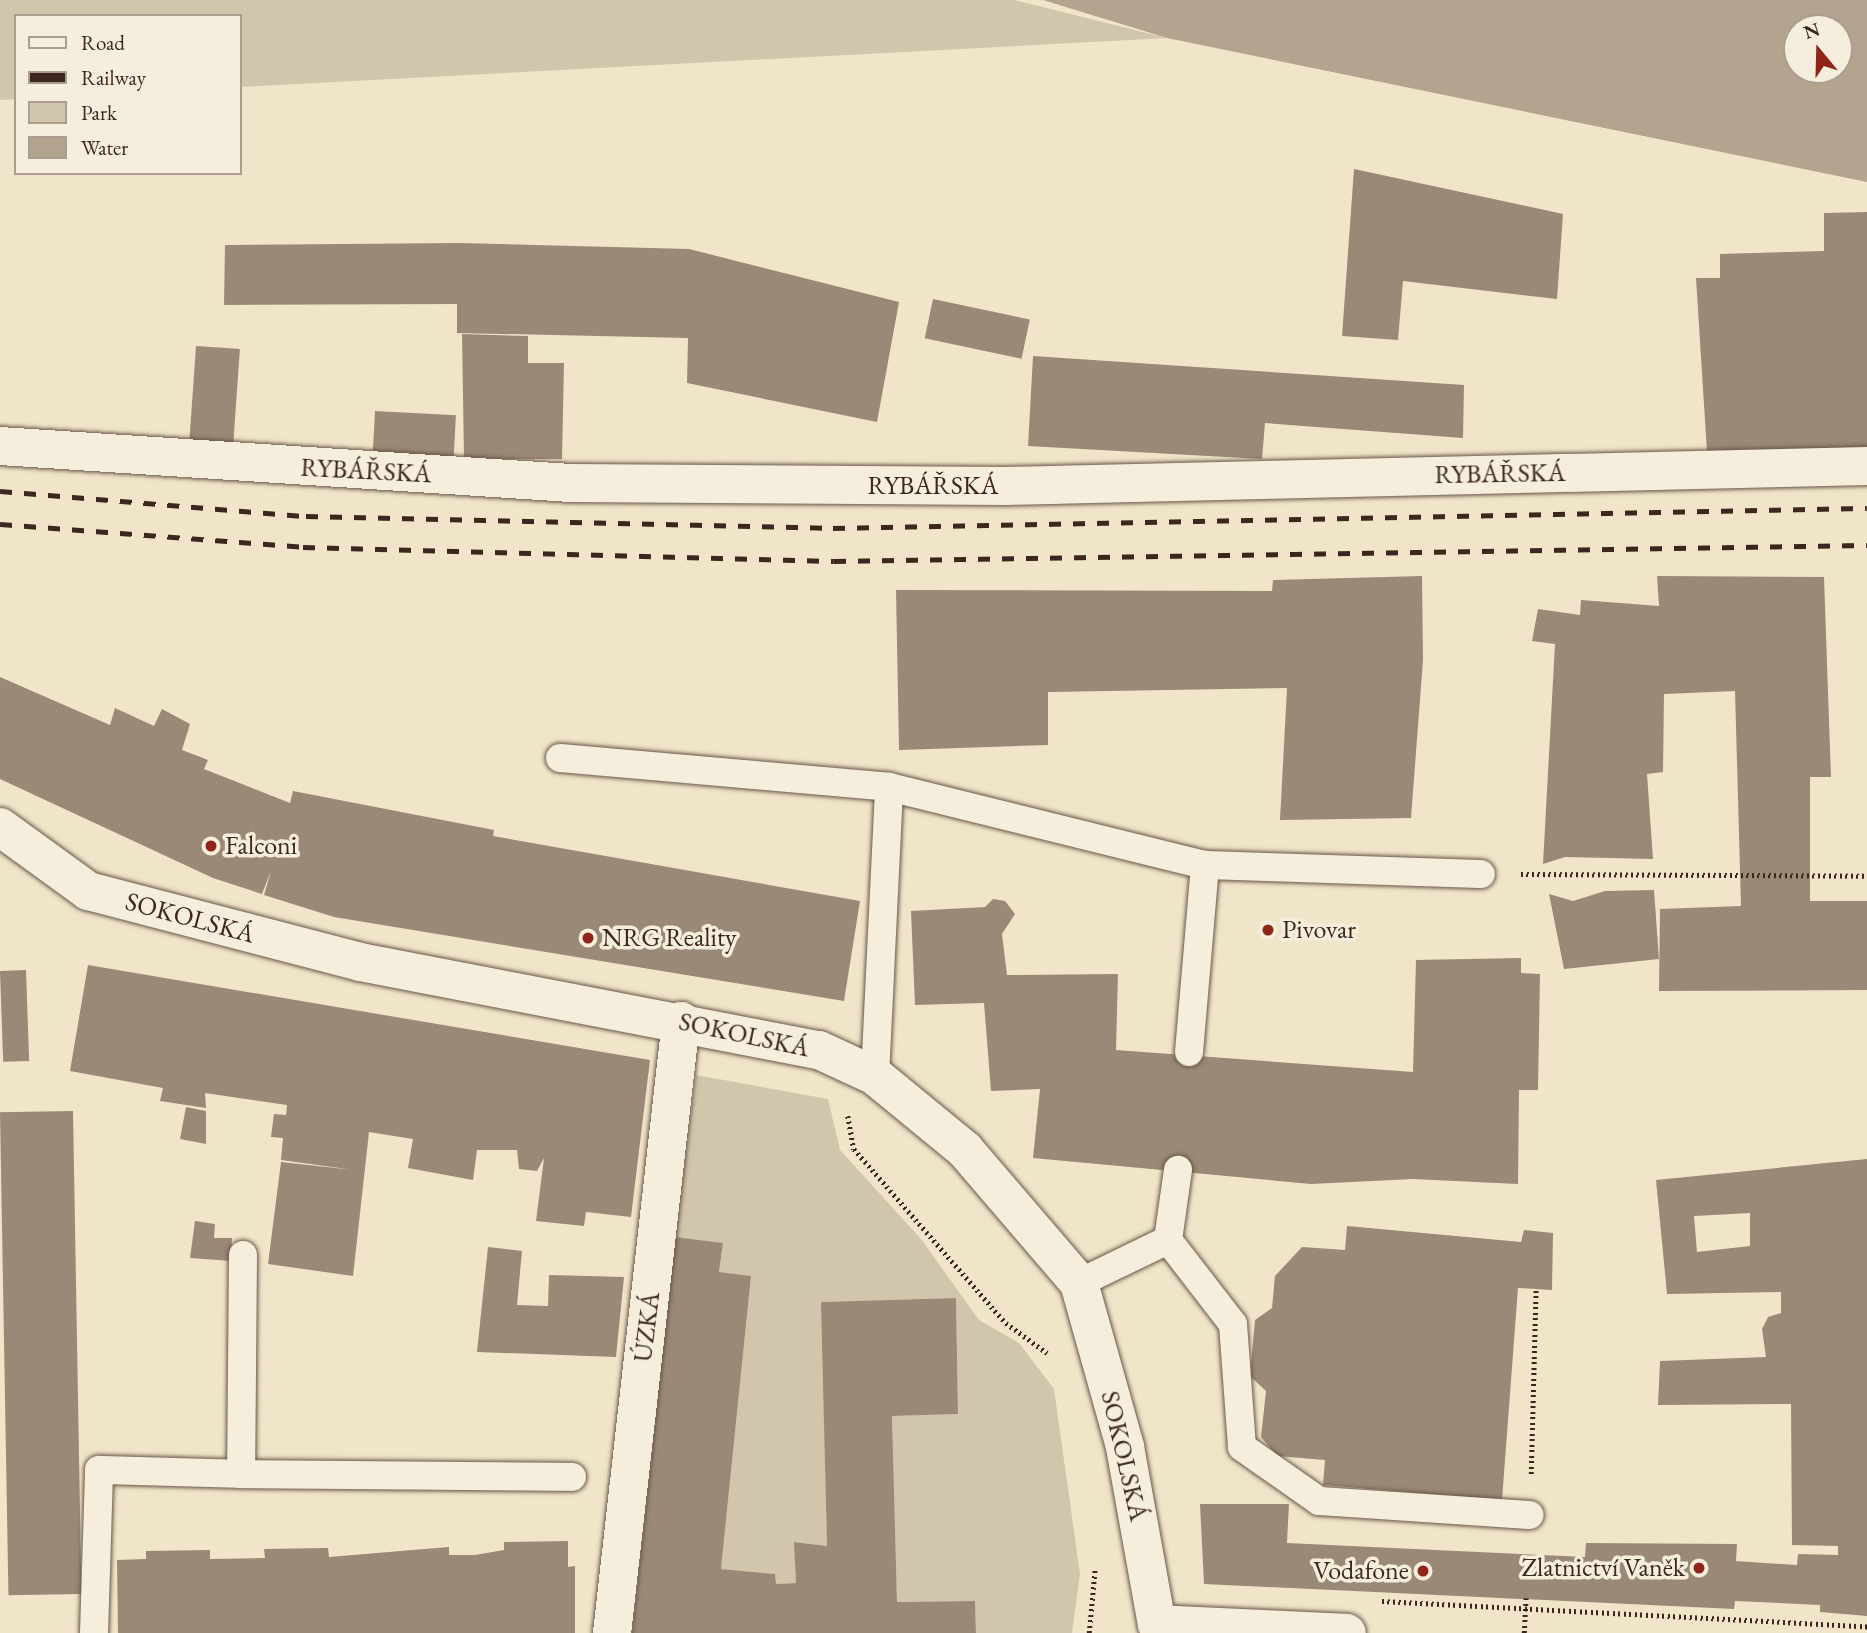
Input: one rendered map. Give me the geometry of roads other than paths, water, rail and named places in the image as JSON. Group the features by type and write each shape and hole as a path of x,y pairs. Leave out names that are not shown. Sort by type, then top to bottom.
{"street":[{"name":"RYBÁŘSKÁ","path":"0,446 570,483 1005,486 1867,466"},
{"name":"SOKOLSKÁ","path":"0,827 88,891 360,962 681,1021 819,1050 875,1076 965,1150 1079,1283 1125,1447 1154,1629"},
{"name":"ÚZKÁ","path":"612,1633 681,1021"},
{"path":"1154,1629 1347,1633"}],"lane":[{"path":"560,758 889,787 1205,865 1481,874"},
{"path":"875,1076 889,787"},
{"path":"1189,1052 1205,865"},
{"path":"1178,1170 1168,1240 1233,1324 1242,1447 1319,1501 1530,1515"},
{"path":"1079,1283 1168,1240"},
{"path":"241,1474 243,1255"},
{"path":"93,1633 99,1470 572,1477"}],"water":[{"path":"1043,0 1867,0 1867,182 1167,38"}],"railway":[{"path":"0,491 306,516 833,528 1867,508"},
{"path":"0,524 303,547 834,561 1867,545"}],"place":[{"name":"Falconi","path":"211,846"},
{"name":"Pivovar","path":"1268,930"},
{"name":"NRG Reality","path":"588,938"},
{"name":"Zlatnictví Vaněk","path":"1699,1568"},
{"name":"Vodafone","path":"1423,1571"}]}
